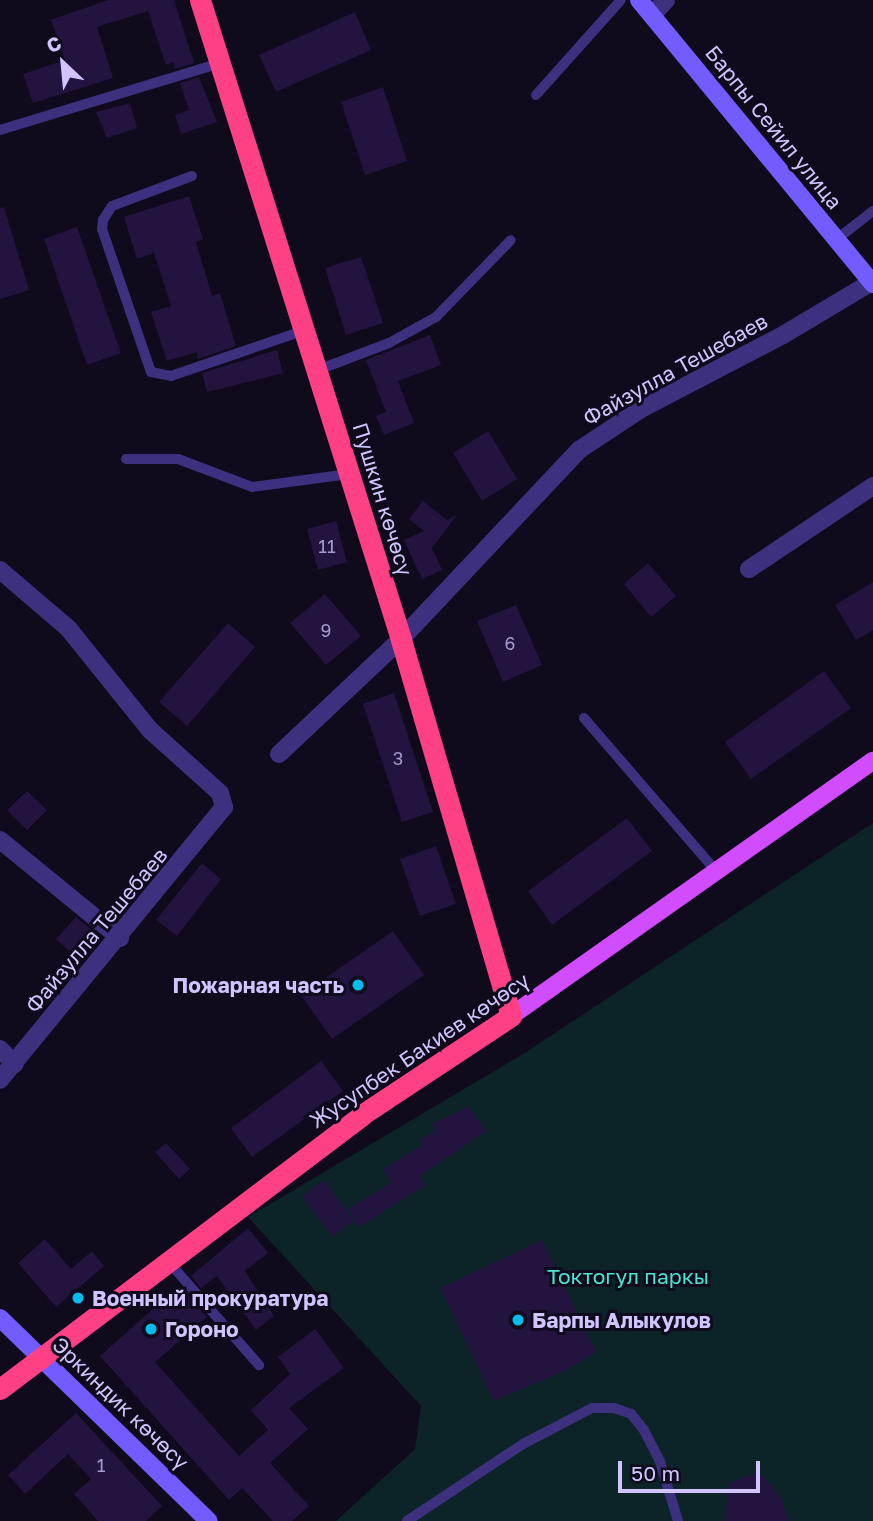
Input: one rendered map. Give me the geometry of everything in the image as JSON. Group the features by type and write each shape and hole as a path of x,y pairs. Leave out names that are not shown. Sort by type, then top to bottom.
{"highway":[{"name":"Пушкин көчөсү","path":"200,0 401,639 511,1016"},
{"name":"Жусупбек Бакиев көчөсү","path":"0,1390 167,1260 363,1114 511,1016"}],"main road":[{"name":"Барпы Сейил улица","path":"639,0 872,283"},
{"name":"Жусупбек Бакиев көчөсү","path":"511,1016 873,761"},
{"name":"Эркиндик көчөсү","path":"0,1318 209,1521"}],"street":[{"path":"653,14 666,0"},
{"name":"Файзулла Тешебаев","path":"279,754 401,639 579,450 641,409 783,335 872,283"},
{"path":"749,569 873,486"},
{"name":"Файзулла Тешебаев","path":"0,570 68,628 150,730 220,793 224,807 120,938 0,1080"},
{"path":"0,839 120,938"},
{"path":"0,1049 15,1064"}],"lane":[{"path":"536,95 621,0"},
{"path":"0,130 221,63"},
{"path":"192,176 113,206 103,220 102,229 151,372 171,376 306,330"},
{"path":"837,239 873,211"},
{"path":"318,370 389,343 436,317 511,240"},
{"path":"126,459 178,459 252,487 349,474"},
{"path":"584,718 716,871"},
{"path":"167,1260 258,1365"},
{"path":"407,1521 523,1444 592,1408 614,1408 631,1414 644,1430 660,1462 678,1521"}],"green space":[{"name":"Токтогул паркы","path":"873,823 873,1521 336,1521 415,1449 421,1406 248,1217 523,1054"}],"building":[{"path":"108,0 174,0 194,63 175,69 173,62 166,65 148,11 97,27 113,78 33,103 23,74 65,60 51,20"},
{"path":"355,12 371,50 276,92 259,55"},
{"path":"199,77 217,122 181,134 175,115 189,110 180,83"},
{"path":"383,87 407,161 365,175 341,102"},
{"path":"130,103 137,128 107,138 96,112"},
{"path":"189,196 203,239 196,242 212,296 220,293 236,346 198,359 197,352 167,361 151,312 171,306 154,253 137,259 124,217"},
{"path":"4,207 29,290 0,299 0,208"},
{"path":"77,227 121,353 87,365 44,239"},
{"path":"361,257 383,323 346,335 325,268"},
{"path":"430,335 441,365 398,381 414,423 384,435 376,416 386,412 366,360"},
{"path":"277,350 283,373 207,392 202,373"},
{"path":"488,431 517,479 482,501 453,453"},
{"path":"423,501 447,520 457,515 432,548 442,570 422,579 404,540 424,531 409,519"},
{"path":"336,521 347,562 318,570 307,529"},
{"path":"648,563 676,596 651,617 624,584"},
{"path":"873,582 873,630 856,640 835,605"},
{"path":"325,594 361,636 326,665 290,623"},
{"path":"516,605 542,665 503,682 477,621"},
{"path":"228,623 255,647 187,726 159,702"},
{"path":"824,671 851,708 751,779 725,742"},
{"path":"394,693 433,812 402,822 363,704"},
{"path":"27,791 47,810 27,830 7,810"},
{"path":"627,818 652,851 552,925 528,891"},
{"path":"436,846 456,904 420,916 400,859"},
{"path":"202,863 221,879 177,936 156,920"},
{"path":"76,917 99,936 78,959 56,939"},
{"path":"393,931 424,975 332,1039 301,995"},
{"path":"321,1061 343,1091 252,1157 231,1128"},
{"path":"469,1106 486,1131 420,1176 426,1185 359,1227 348,1209 391,1183 383,1169 422,1145 419,1141 436,1129 432,1124"},
{"path":"166,1143 190,1169 179,1179 155,1152"},
{"path":"324,1180 354,1221 332,1237 302,1196"},
{"path":"248,1228 268,1253 245,1271 274,1316 256,1330 217,1276 201,1288 191,1276"},
{"path":"45,1239 71,1269 92,1251 104,1266 56,1307 18,1263"},
{"name":"Барпы Алыкулов","path":"542,1240 596,1352 566,1370 494,1401 440,1288"},
{"path":"179,1286 207,1317 155,1362 239,1456 268,1430 251,1410 290,1374 278,1357 315,1329 344,1368 289,1408 308,1429 270,1463 309,1506 292,1521 273,1521 242,1488 229,1500 100,1356"},
{"path":"76,1413 162,1506 146,1521 98,1521 74,1494 91,1479 68,1454 25,1494 8,1475"},
{"path":"762,1475 781,1498 789,1521 724,1521 729,1484 746,1476"}],"place":[{"name":"Пожарная часть","path":"358,985"},
{"name":"Военный прокуратура","path":"78,1298"},
{"name":"Барпы Алыкулов","path":"518,1320"},
{"name":"Гороно","path":"151,1329"}]}
